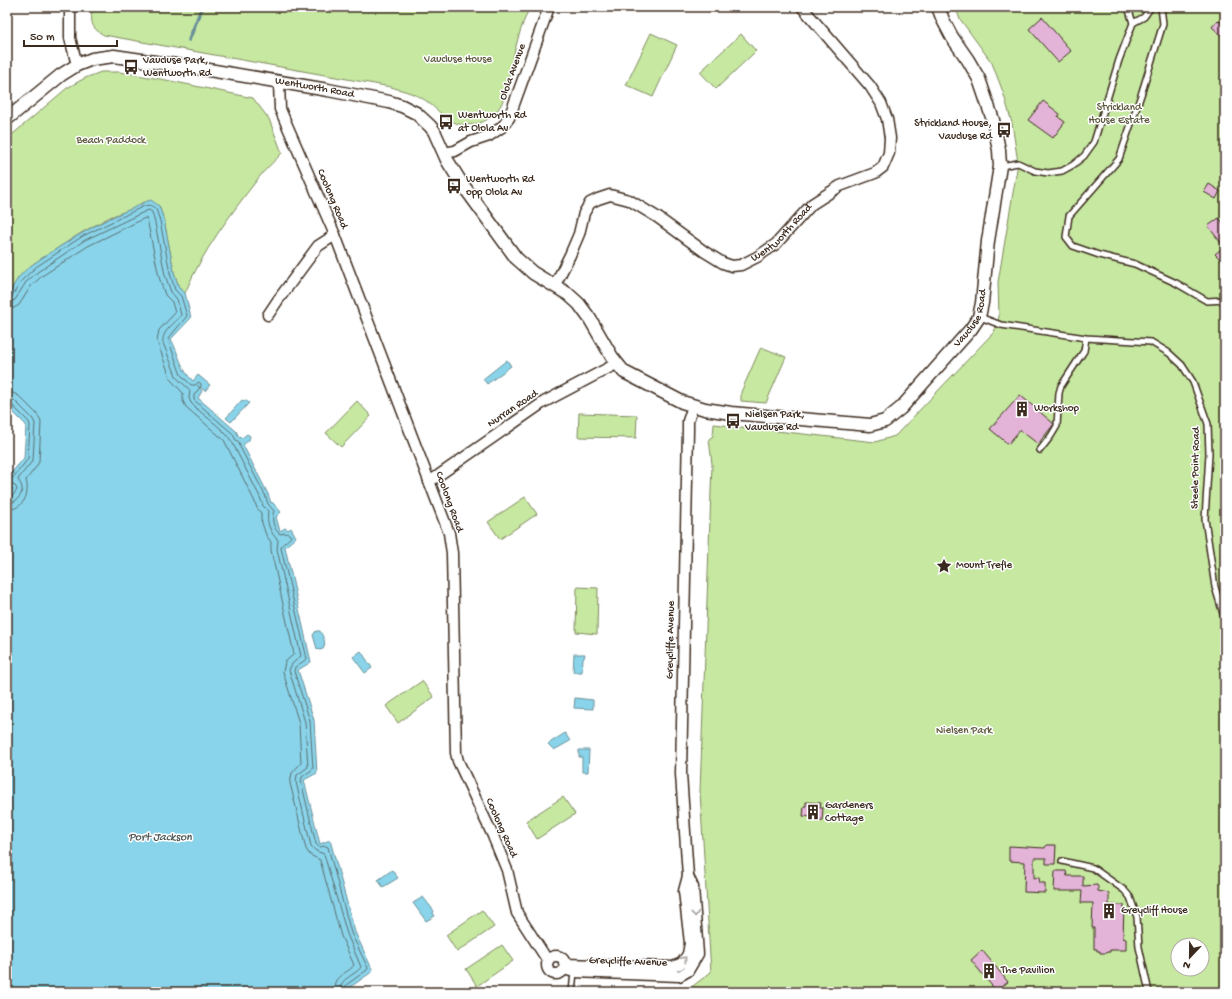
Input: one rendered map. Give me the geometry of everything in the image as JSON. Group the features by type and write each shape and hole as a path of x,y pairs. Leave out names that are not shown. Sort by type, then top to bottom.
{"street":[{"path":"70,7 70,38 77,65"},
{"name":"Olola Avenue","path":"444,153 455,151 471,142 489,136 502,127 509,118 549,7"},
{"name":"Wentworth Road","path":"555,285 570,255 584,213 590,203 598,199 610,195 628,200 657,217 705,252 723,263 732,266 741,265 757,258 776,244 812,204 840,186 874,173 883,167 889,153 890,138 887,118 881,104 870,86 802,7"},
{"name":"Vaucluse Road","path":"693,406 731,414 870,426 878,424 886,421 901,408 965,336 979,317 1000,166 999,150 997,137 984,91 979,79 952,37 938,7"},
{"name":"Wentworth Road","path":"7,120 61,75 77,65 92,59 114,56 203,69 374,99 402,106 416,113 434,131 444,153 460,181 516,258 533,273 555,285 580,304 616,364 624,372 642,382 693,406"},
{"name":"Coolong Road","path":"279,83 280,109 335,235 449,533 451,543 456,753 458,761 507,870 517,912 548,961 548,969 552,973 559,974 564,966"},
{"path":"268,315 318,246 335,235"},
{"name":"Nurran Road","path":"429,482 544,402 616,364"},
{"name":"Greycliffe Avenue","path":"564,966 673,967 682,963 688,954 690,943 684,891 688,876 681,774 688,421 693,406"},
{"name":"Greycliffe Avenue","path":"564,966 574,972 679,976 688,971 698,954 693,887 688,876"}],"lane":[{"path":"1000,166 1018,163 1035,171 1048,173 1062,171 1073,165 1084,156 1094,142 1119,60 1133,23 1128,7"},
{"path":"1133,23 1144,17 1151,7"},
{"path":"1161,7 1163,24 1119,159 1069,216 1066,237 1073,246 1099,255 1135,264 1176,283 1207,301 1225,300"},
{"name":"Steele Point Road","path":"979,317 1001,325 1086,338 1151,342 1169,353 1182,365 1193,382 1208,424 1209,454 1205,520 1215,587 1225,620"},
{"path":"1040,450 1057,426 1059,393 1061,386 1084,351 1086,338"},
{"path":"1062,861 1093,868 1124,890 1130,897 1137,917 1139,946 1149,992"},
{"path":"572,992 574,972"}],"green space":[{"name":"Vaucluse House","path":"92,7 530,7 518,38 506,92 500,107 489,119 473,125 467,125 456,123 442,115 426,101 411,93 391,87 104,35 96,30 92,24"},
{"name":"Nielsen Park","path":"955,7 1225,7 1225,992 685,992 711,972 700,792 712,464 709,439 713,436 714,424 875,442 895,436 994,332 999,317 998,282 1018,163 1012,123 1003,92 992,63 960,19"},
{"path":"651,33 677,45 653,97 626,85"},
{"path":"741,34 756,51 716,89 700,72"},
{"name":"Beach Paddock","path":"101,72 120,72 253,98 269,119 282,153 260,176 227,220 208,248 185,293 179,288 174,272 164,220 159,206 143,202 134,208 110,217 81,233 33,264 19,277 7,299 7,139 67,88 85,78"},
{"path":"761,347 786,357 766,403 741,401 741,392"},
{"path":"357,401 371,416 341,447 326,433"},
{"path":"579,413 637,415 636,438 578,437"},
{"path":"525,497 537,514 500,539 488,522"},
{"path":"577,587 598,588 597,634 576,632"},
{"path":"422,681 434,697 398,723 386,706"},
{"path":"563,797 575,814 537,839 526,821"},
{"path":"482,910 494,927 457,952 446,935"},
{"path":"502,945 513,961 477,986 466,969"}],"water":[{"name":"Port Jackson","path":"151,200 159,206 164,220 174,272 179,288 185,293 191,318 171,339 180,362 193,381 198,375 210,385 205,391 197,385 202,391 198,398 236,431 239,437 242,438 247,434 250,436 249,440 243,445 268,494 271,503 272,502 281,512 276,517 280,531 285,528 288,530 291,528 296,537 285,547 311,662 298,670 314,720 317,773 304,780 320,844 330,840 355,932 373,971 349,988 350,992 7,992 7,497 13,489 7,484 7,478 24,458 26,425 7,406 7,299 19,277 37,261 100,223"},
{"path":"507,360 511,366 487,384 483,379"},
{"path":"242,400 249,403 231,422 226,418"},
{"path":"316,631 320,631 325,642 323,649 320,650 317,649 313,635"},
{"path":"361,651 372,668 365,673 353,657"},
{"path":"574,654 585,654 582,672 573,672"},
{"path":"575,698 593,700 593,709 574,708"},
{"path":"565,733 570,741 554,750 548,744"},
{"path":"579,750 589,750 588,772 582,772 582,757 579,757"},
{"path":"392,870 398,878 383,887 378,880"},
{"path":"423,897 434,911 433,913 435,916 426,921 413,903"}],"building":[{"path":"1042,17 1071,51 1058,62 1029,29"},
{"path":"1218,20 1225,26 1225,32 1222,36 1212,27"},
{"path":"1043,101 1060,114 1058,117 1065,122 1053,138 1028,120"},
{"path":"1209,184 1220,191 1216,199 1204,192"},
{"path":"1219,218 1225,225 1224,263 1215,254 1224,247 1208,226"},
{"name":"Workshop","path":"1020,395 1054,424 1038,444 1020,430 1008,444 990,429"},
{"name":"Gardeners Cottage","path":"806,802 821,803 820,808 823,808 822,821 811,820 811,817 803,816"},
{"path":"1046,845 1056,845 1055,864 1046,864 1046,858 1034,858 1034,879 1036,877 1039,878 1040,883 1045,883 1045,893 1024,892 1025,862 1009,861 1009,846 1045,848"},
{"name":"Greycliff House","path":"1055,871 1066,871 1067,876 1083,876 1083,886 1097,885 1098,891 1109,893 1109,905 1124,905 1123,938 1126,939 1126,950 1110,950 1110,952 1107,953 1100,953 1097,949 1094,949 1094,928 1092,928 1093,903 1081,903 1082,891 1054,891"},
{"name":"The Pavilion","path":"982,950 1008,982 996,991 971,960"}],"waterway":[{"path":"189,40 202,7"}],"place":[{"name":"Vaucluse Park, Wentworth Rd","path":"131,67"},
{"name":"Wentworth Rd at Olola Av","path":"446,122"},
{"name":"Strickland House, Vaucluse Rd","path":"1004,130"},
{"name":"Wentworth Rd opp Olola Av","path":"454,186"},
{"name":"Workshop","path":"1022,409"},
{"name":"Nielsen Park, Vaucluse Rd","path":"733,421"},
{"name":"Mount Trefle","path":"944,566"},
{"name":"Gardeners Cottage","path":"813,812"},
{"name":"Greycliff House","path":"1109,911"},
{"name":"The Pavilion","path":"989,971"}],"park label":[{"name":"Strickland House Estate","path":"1119,114"}]}
